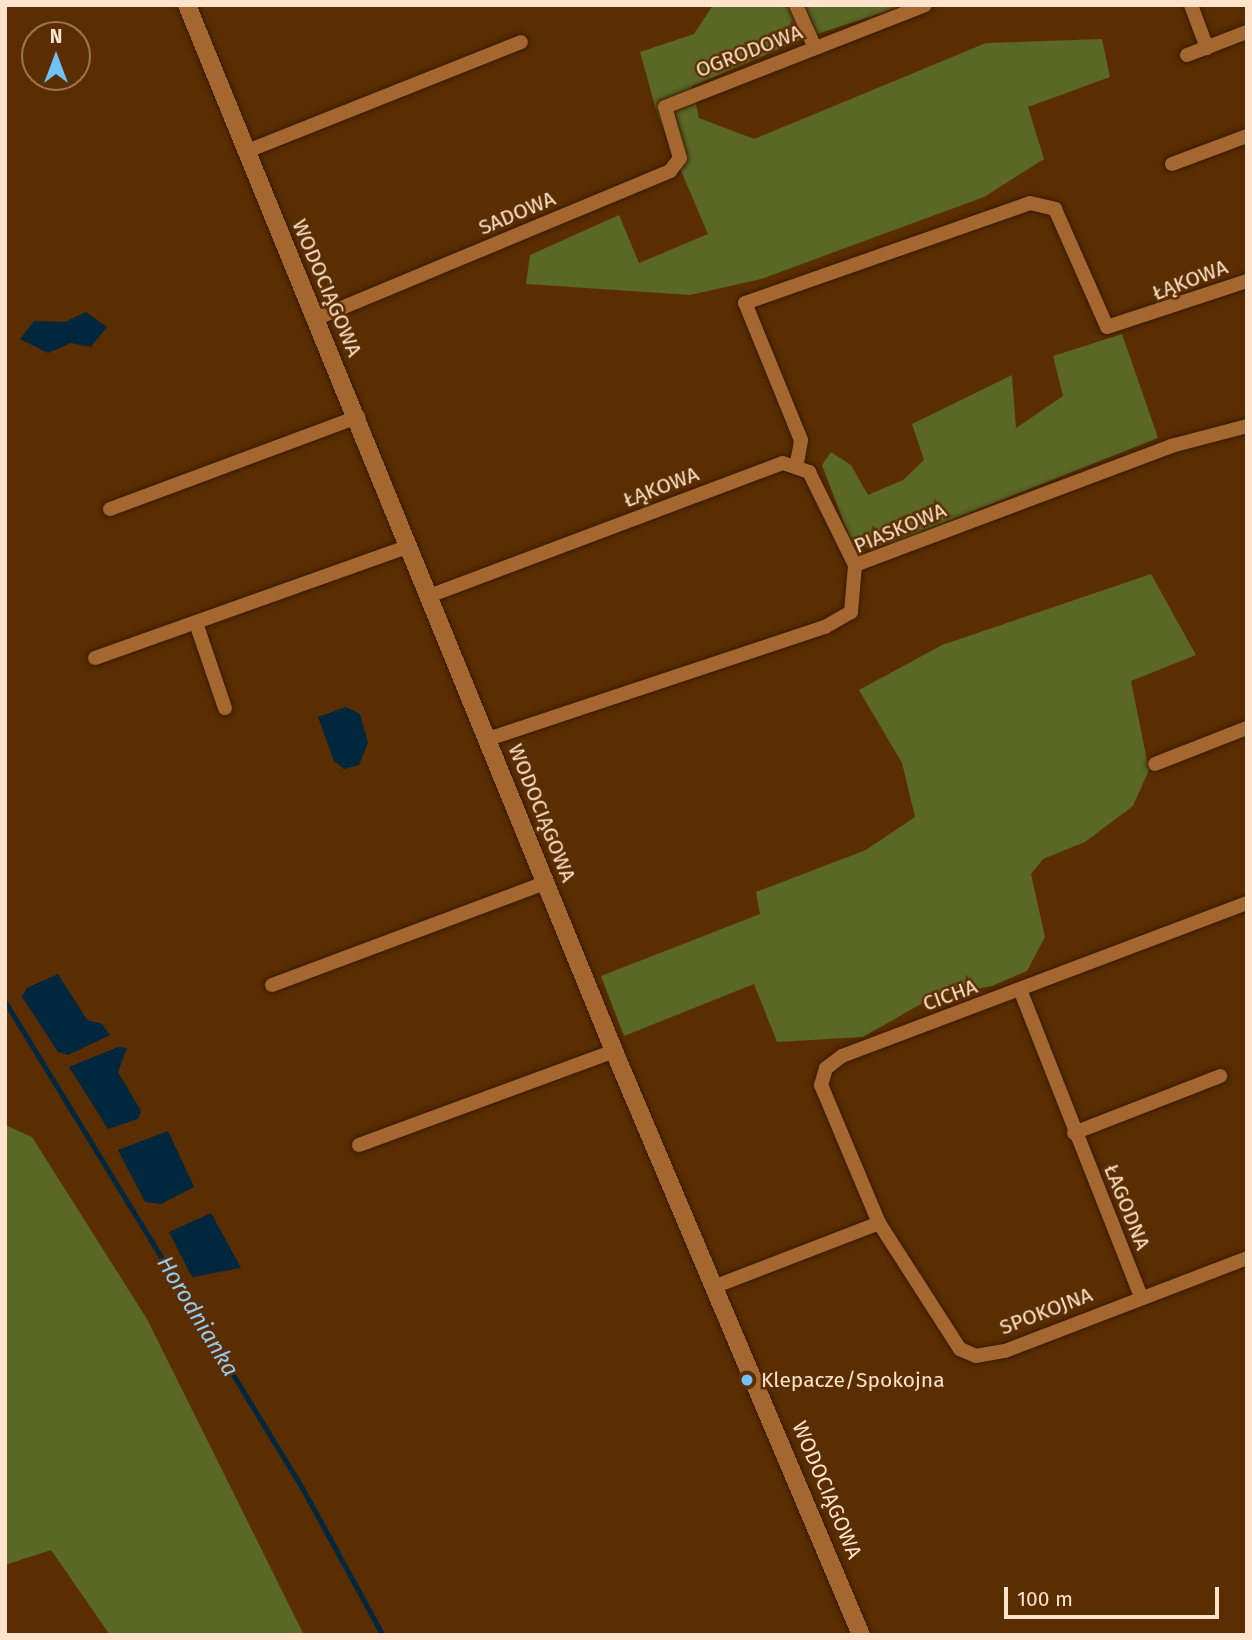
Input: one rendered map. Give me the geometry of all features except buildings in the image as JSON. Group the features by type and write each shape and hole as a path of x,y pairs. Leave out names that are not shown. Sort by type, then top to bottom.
{"street":[{"name":"WODOCIĄGOWA","path":"187,5 245,152 358,417 614,1051 716,1286 861,1635"},
{"path":"796,5 815,48"},
{"name":"OGRODOWA","path":"666,107 925,5"},
{"path":"1191,5 1207,48"},
{"path":"1187,55 1247,32"},
{"path":"245,152 521,42"},
{"name":"SADOWA","path":"315,319 670,171 680,158 666,107"},
{"path":"1172,164 1247,136"},
{"name":"ŁĄKOWA","path":"429,596 783,463 797,464 801,440 745,303 1030,203 1045,204 1064,225 1107,327 1247,281"},
{"path":"110,509 358,417"},
{"name":"PIASKOWA","path":"488,739 825,627 850,612 855,565 1171,446 1247,426"},
{"path":"797,464 809,472 855,565"},
{"path":"95,657 410,546"},
{"path":"196,623 225,708"},
{"path":"1155,764 1247,728"},
{"path":"272,985 545,883"},
{"name":"CICHA","path":"879,1223 821,1085 826,1068 1247,903"},
{"name":"ŁAGODNA","path":"1021,992 1074,1133 1141,1297"},
{"path":"359,1146 614,1051"},
{"path":"1074,1133 1220,1076"},
{"path":"716,1286 879,1223"},
{"name":"SPOKOJNA","path":"879,1223 960,1349 976,1356 1005,1351 1247,1258"}],"green space":[{"path":"713,5 906,5 805,38 692,86 699,118 754,139 986,43 1102,39 1110,77 1028,107 1044,159 984,197 761,279 690,295 526,284 530,255 619,215 639,263 708,234 658,117 640,52 694,34"},
{"path":"1122,334 1158,438 901,540 871,549 850,539 822,465 831,452 851,465 868,495 903,480 924,460 912,424 1012,375 1016,428 1063,396 1053,356"},
{"path":"1151,574 1196,655 1131,681 1149,770 1133,806 1085,842 1043,859 1031,874 1045,937 1027,971 992,986 935,996 863,1037 777,1042 754,984 624,1036 601,976 760,914 756,892 866,850 915,817 902,763 859,690 942,645"},
{"path":"5,1125 32,1137 147,1319 304,1635 110,1635 51,1550 5,1565"}],"water":[{"path":"86,312 107,327 91,347 71,343 48,353 20,339 34,321 65,322"},
{"path":"346,707 360,714 368,743 359,765 344,769 334,761 318,717"},
{"path":"58,974 87,1020 102,1024 110,1035 68,1055 58,1052 22,997 27,988"},
{"path":"118,1047 127,1048 118,1072 141,1111 138,1119 108,1129 69,1067"},
{"path":"168,1131 194,1187 161,1204 145,1202 118,1150"},
{"path":"211,1213 241,1268 192,1277 169,1232"}],"waterway":[{"name":"Horodnianka","path":"5,1001 302,1487 383,1635"}],"place":[{"name":"Klepacze/Spokojna","path":"747,1380"}]}
